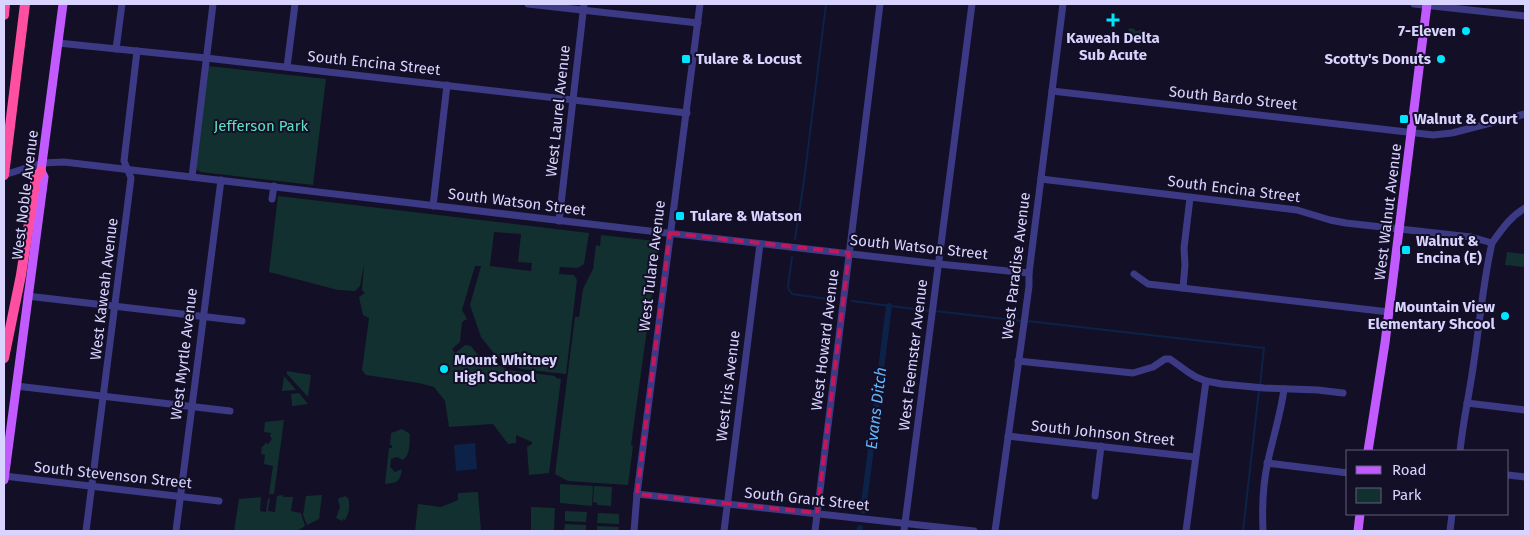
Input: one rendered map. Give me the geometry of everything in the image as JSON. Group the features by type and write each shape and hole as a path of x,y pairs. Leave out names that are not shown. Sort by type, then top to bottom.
{"highway":[{"path":"4,15 5,4"},
{"path":"4,175 25,4"},
{"path":"4,358 21,275 36,176 42,167"}],"main road":[{"name":"West Noble Avenue","path":"4,478 44,177 42,167 63,4"},
{"name":"West Walnut Avenue","path":"1368,450 1389,312 1427,4"},
{"path":"1358,531 1360,515"}],"street":[{"path":"116,49 122,4"},
{"path":"192,177 213,4"},
{"path":"287,67 295,4"},
{"path":"528,4 584,7 698,23"},
{"name":"West Tulare Avenue","path":"634,531 637,494 700,4"},
{"name":"West Howard Avenue","path":"815,531 880,4"},
{"name":"West Feemster Avenue","path":"905,527 972,4"},
{"name":"West Paradise Avenue","path":"996,531 1028,294 1029,273 1063,4"},
{"path":"1414,4 1525,16"},
{"name":"West Laurel Avenue","path":"559,221 584,7"},
{"name":"South Encina Street","path":"58,43 447,85 686,114"},
{"name":"West Kaweah Avenue","path":"86,531 131,178 124,161 137,52"},
{"path":"433,206 447,85"},
{"name":"South Bardo Street","path":"1052,91 1433,135 1452,133 1525,114"},
{"name":"South Watson Street","path":"4,175 22,169 64,162 559,221 1029,273"},
{"name":"West Myrtle Avenue","path":"176,531 221,180"},
{"name":"South Encina Street","path":"1041,180 1297,210 1330,220 1471,237 1492,243"},
{"path":"272,199 274,186"},
{"path":"1183,288 1184,248 1190,198"},
{"path":"1460,450 1486,270 1492,243 1504,225 1525,208"},
{"name":"West Iris Avenue","path":"724,531 760,244"},
{"path":"1134,274 1148,284 1389,312"},
{"path":"27,296 242,321"},
{"path":"1018,362 1133,372 1153,367 1165,359 1170,359 1188,372 1206,381 1244,387 1318,390 1343,394"},
{"path":"1186,531 1206,381"},
{"path":"16,386 230,411"},
{"path":"1263,531 1264,494 1268,463 1279,420 1284,388"},
{"path":"1467,403 1525,410"},
{"name":"South Johnson Street","path":"1008,436 1195,457"},
{"path":"1095,496 1101,446"},
{"path":"1268,463 1346,473"},
{"path":"1509,475 1525,477"},
{"name":"South Stevenson Street","path":"4,478 219,501"},
{"name":"South Grant Street","path":"637,494 817,514 905,527 974,531"},
{"path":"1450,531 1452,515"}],"highlighted area":[{"path":"670,233 849,253 817,513 637,494"}],"green space":[{"path":"1129,28 1135,29 1135,31 1146,30 1144,40 1127,38"},
{"name":"Jefferson Park","path":"208,66 326,79 313,185 197,170"},
{"path":"278,196 589,233 584,264 578,268 560,267 559,274 574,275 577,280 566,374 521,369 496,356 481,337 470,305 481,266 475,266 462,310 467,319 462,322 460,342 452,349 455,353 465,345 471,346 487,367 494,362 508,370 555,376 561,379 549,473 529,475 527,447 532,442 516,435 516,443 508,444 493,424 449,427 445,401 434,387 366,375 362,370 369,318 363,315 359,297 365,293 362,290 364,264 360,286 355,291 338,290 269,272","holes":["494,232 521,234 518,262 532,263 531,271 490,266"]},
{"path":"601,235 655,241 658,245 631,445 633,446 628,485 568,481 555,474 575,317 579,317 583,289 593,269 596,245 600,246"},
{"path":"1507,252 1525,254 1524,267 1505,265"},
{"path":"287,371 311,375 308,397 287,374"},
{"path":"284,376 296,390 282,391"},
{"path":"299,393 308,404 292,406 291,394"},
{"path":"284,420 274,494 269,494 273,466 264,464 265,455 261,454 262,446 265,443 268,444 272,439 271,433 264,432 265,422"},
{"path":"402,429 410,434 408,452 403,460 397,457 391,459 390,467 395,472 402,469 397,481 385,484 389,448 392,448 392,445 390,445 391,433"},
{"path":"560,484 593,486 592,506 560,503"},
{"path":"594,486 612,487 611,506 597,505 597,503 593,502"},
{"path":"478,492 481,531 415,531 418,504 441,507 458,500 458,493"},
{"path":"283,495 283,497 293,497 291,511 301,513 305,526 297,531 234,531 239,499 261,497 260,511 266,512 268,499 270,498 268,511 275,512 277,496"},
{"path":"322,495 319,519 307,525 303,515 306,496"},
{"path":"346,496 346,498 348,497 349,509 345,520 343,519 342,521 336,518 340,507 338,500"},
{"path":"531,507 555,508 554,531 531,531"},
{"path":"565,511 587,512 586,522 565,521"},
{"path":"598,513 619,514 619,524 597,523"},
{"path":"565,524 586,525 586,531 564,531"},
{"path":"597,526 619,527 618,531 597,531"}],"water":[{"path":"475,443 477,469 456,471 454,445"}],"waterway":[{"path":"795,239 826,4"},
{"path":"792,257 788,286 792,294 835,300"},
{"name":"Evans Ditch","path":"852,301 930,311"},
{"name":"Evans Ditch","path":"863,511 889,306"},
{"path":"935,311 1022,321"},
{"path":"1027,321 1264,348 1260,385"},
{"path":"1243,531 1259,390"}],"place":[{"name":"Kaweah Delta Sub Acute","path":"1113,20"},
{"name":"7-Eleven","path":"1466,31"},
{"name":"Tulare & Locust","path":"686,59"},
{"name":"Scotty's Donuts","path":"1441,59"},
{"name":"Walnut & Court","path":"1404,119"},
{"name":"Tulare & Watson","path":"680,216"},
{"name":"Walnut & Encina (E)","path":"1406,250"},
{"name":"Mountain View Elementary Shcool","path":"1505,316"},
{"name":"Mount Whitney High School","path":"444,369"}]}
